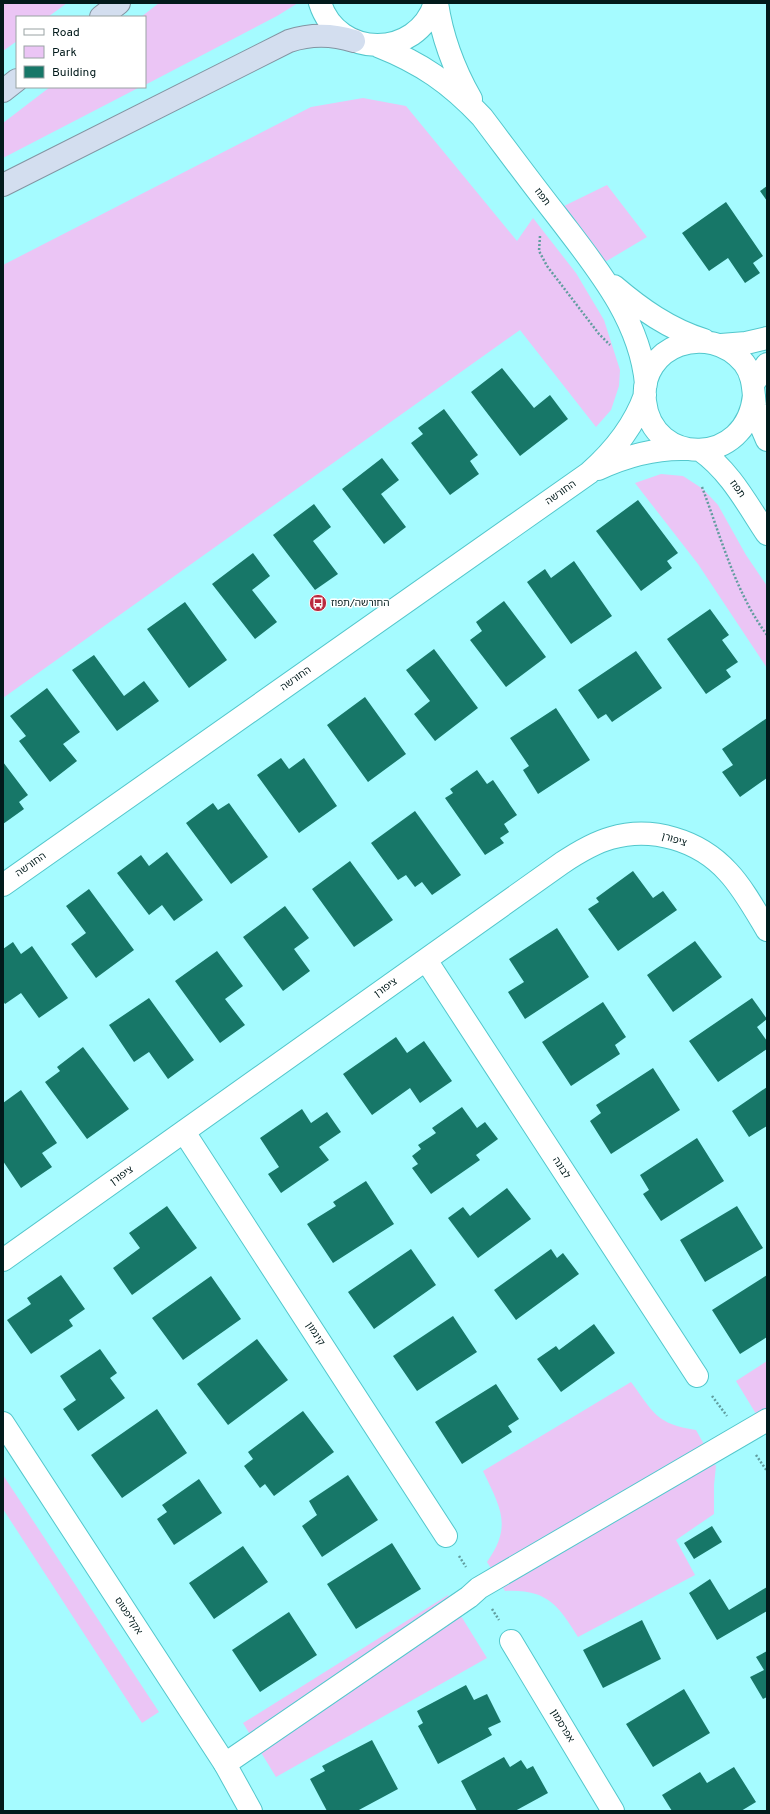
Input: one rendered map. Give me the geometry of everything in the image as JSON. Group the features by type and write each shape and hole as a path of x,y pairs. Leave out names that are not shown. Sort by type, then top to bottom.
{"highway":[{"path":"102,16 119,3"},
{"path":"3,185 288,41 315,36 338,37 354,41"},
{"path":"3,91 16,81"}],"street":[{"path":"320,3 327,20 344,36 354,41 378,46 390,45 411,36 428,20 436,3"},
{"name":"תפוז","path":"436,3 443,32 453,62 466,90 482,117 603,276 624,313 636,340 644,368 645,390"},
{"name":"תפוז","path":"378,46 406,58 435,75 460,95 482,117"},
{"name":"תפוז","path":"603,276 636,304 661,321 689,335 716,343"},
{"path":"767,338 746,343 688,342 669,350 654,364 645,390 649,416 661,434 678,446 694,449 721,446 738,434 750,416 754,390 767,364"},
{"path":"716,343 738,356 745,364 754,390 758,415 767,440"},
{"name":"החורשה","path":"3,885 590,473 606,457 628,430 640,408 645,390"},
{"name":"החורשה","path":"590,473 622,460 645,453 670,448 694,449"},
{"name":"תפוז","path":"694,449 721,468 733,482 767,534"},
{"name":"ציפורן","path":"3,1260 586,848 611,838 636,834 661,835 685,841 707,854 728,872 745,895 767,930"},
{"name":"לבונה","path":"426,960 697,1376"},
{"name":"קינמון","path":"184,1132 446,1536"},
{"path":"225,1764 469,1597 479,1588 767,1420"},
{"name":"אקליפטוס","path":"3,1423 225,1764 251,1811"},
{"name":"אפרסמון","path":"511,1640 613,1811"}],"path":[{"path":"553,211 540,236 539,250 547,266 599,334 611,347"},
{"path":"702,485 736,578 756,620 767,635"}],"green space":[{"path":"3,3 67,3 49,16 16,16 16,42 3,51"},
{"path":"159,3 298,3 277,16 146,84 146,16 142,16"},
{"path":"49,88 138,88 3,158 3,123"},
{"path":"363,98 406,106 517,241 533,218 576,273 604,320 620,370 619,386 611,410 596,427 520,330 3,698 3,265 311,107"},
{"path":"607,185 647,237 605,262 564,206"},
{"path":"661,474 683,476 703,489 718,505 746,555 767,586 767,668 698,564 635,483"},
{"path":"767,1361 767,1432 736,1381"},
{"path":"631,1382 645,1402 657,1415 672,1424 696,1430 716,1466 714,1485 714,1514 676,1540 695,1575 578,1637 564,1616 550,1601 531,1593 505,1591 487,1562 500,1538 502,1527 499,1506 483,1471"},
{"path":"3,1475 159,1712 142,1723 3,1509"},
{"path":"448,1595 487,1658 276,1777 243,1723"}],"building":[{"path":"767,186 767,201 760,191"},
{"path":"726,202 763,256 753,263 760,273 745,283 728,258 709,271 682,233"},
{"path":"502,368 534,408 550,395 568,419 520,456 471,392"},
{"path":"444,409 478,455 470,461 479,474 450,495 411,443 423,434 418,428"},
{"path":"382,458 399,480 381,494 406,527 384,544 342,489"},
{"path":"638,500 678,553 667,561 672,568 641,591 596,531"},
{"path":"314,504 331,527 313,541 338,574 315,590 273,535"},
{"path":"253,553 270,576 252,590 277,622 255,639 212,584"},
{"path":"574,561 612,616 571,644 527,582 545,569 551,578"},
{"path":"504,601 546,657 506,687 470,640 482,631 476,622"},
{"path":"185,602 227,660 189,688 147,629"},
{"path":"710,609 729,635 722,640 738,662 726,670 731,677 706,694 667,639"},
{"path":"434,649 478,708 435,741 414,714 430,701 406,670"},
{"path":"636,651 662,688 612,722 606,714 598,719 578,690"},
{"path":"94,655 124,696 144,681 159,701 117,731 72,670"},
{"path":"47,688 80,732 63,744 77,761 50,782 19,741 26,736 10,716"},
{"path":"365,697 406,754 368,782 327,725"},
{"path":"556,708 590,760 538,794 523,770 529,766 510,738"},
{"path":"767,718 767,778 740,797 722,772 733,765 722,749"},
{"path":"281,758 289,769 304,758 337,806 299,833 257,775"},
{"path":"3,762 28,795 19,802 24,809 3,824"},
{"path":"477,770 487,784 493,780 517,815 504,824 509,832 500,838 504,843 485,855 445,798 453,793 450,789"},
{"path":"213,803 218,810 229,803 268,857 231,884 186,823"},
{"path":"415,811 461,875 432,895 422,882 415,887 406,875 398,880 371,843"},
{"path":"167,852 203,900 174,921 162,905 149,915 117,873 141,855 149,866"},
{"path":"350,861 393,920 354,947 312,889"},
{"path":"633,871 653,898 663,891 677,910 618,951 588,909 599,902 596,898"},
{"path":"89,889 134,950 96,978 71,944 86,933 66,906"},
{"path":"285,906 309,938 294,949 310,971 283,991 243,937"},
{"path":"557,928 589,977 525,1019 508,992 524,982 509,959"},
{"path":"695,941 722,977 673,1012 647,975"},
{"path":"13,942 21,954 32,946 68,998 39,1018 21,993 5,1004 3,1001 3,949"},
{"path":"217,951 243,986 225,999 245,1025 220,1043 175,981"},
{"path":"149,998 194,1060 168,1079 149,1052 134,1062 109,1025"},
{"path":"752,998 767,1019 757,1027 767,1041 767,1049 718,1082 689,1041"},
{"path":"603,1002 626,1037 615,1045 620,1054 571,1086 542,1042"},
{"path":"396,1037 407,1053 424,1041 452,1081 420,1103 410,1088 372,1115 343,1074"},
{"path":"83,1047 129,1109 87,1139 45,1082 60,1071 57,1067"},
{"path":"653,1068 680,1110 611,1154 590,1121 601,1113 596,1105"},
{"path":"767,1087 767,1126 749,1137 732,1111"},
{"path":"21,1090 57,1143 42,1153 52,1167 21,1188 3,1161 3,1103"},
{"path":"462,1107 477,1128 485,1122 498,1139 476,1155 480,1160 431,1194 412,1168 418,1164 412,1156 421,1149 418,1145 436,1133 432,1128"},
{"path":"302,1109 311,1123 327,1112 341,1132 319,1147 329,1160 281,1193 268,1174 279,1167 260,1138"},
{"path":"697,1138 724,1181 661,1221 643,1194 649,1190 640,1175"},
{"path":"366,1181 394,1224 333,1263 307,1224 336,1206 333,1202"},
{"path":"507,1188 531,1219 478,1258 448,1218 463,1207 470,1216"},
{"path":"167,1206 197,1248 132,1295 113,1268 140,1248 129,1233"},
{"path":"737,1206 763,1248 705,1282 680,1240"},
{"path":"411,1249 436,1285 374,1329 348,1292"},
{"path":"551,1249 557,1258 563,1253 579,1274 516,1320 494,1290"},
{"path":"61,1275 85,1309 69,1320 73,1326 31,1354 7,1320 31,1304 27,1298"},
{"path":"767,1275 767,1337 740,1354 712,1310"},
{"path":"211,1276 241,1319 183,1360 152,1318"},
{"path":"453,1316 477,1352 417,1391 393,1356"},
{"path":"594,1324 615,1353 561,1392 537,1359 556,1346 559,1350"},
{"path":"257,1339 288,1380 228,1425 197,1384"},
{"path":"100,1349 117,1373 110,1378 125,1398 78,1431 63,1409 76,1400 60,1376"},
{"path":"496,1384 519,1419 508,1426 512,1432 462,1464 435,1422"},
{"path":"157,1409 187,1453 122,1498 91,1455"},
{"path":"303,1411 334,1452 274,1496 265,1484 260,1488 244,1466 253,1459 248,1452"},
{"path":"348,1475 378,1520 322,1557 302,1526 317,1515 309,1501"},
{"path":"199,1479 222,1513 174,1545 157,1519 167,1512 162,1505"},
{"path":"712,1526 722,1542 694,1559 684,1543"},
{"path":"392,1543 421,1589 356,1629 327,1584"},
{"path":"243,1546 268,1582 214,1619 189,1583"},
{"path":"710,1579 729,1610 767,1587 767,1611 717,1640 689,1593"},
{"path":"289,1612 317,1655 260,1692 232,1650"},
{"path":"642,1620 661,1659 603,1688 583,1650"},
{"path":"767,1651 767,1697 763,1699 750,1677 764,1670 756,1657"},
{"path":"466,1685 474,1700 487,1694 501,1722 488,1728 492,1735 438,1764 418,1726 423,1723 417,1711"},
{"path":"684,1689 710,1733 653,1767 626,1724"},
{"path":"372,1740 398,1789 357,1811 327,1811 310,1779 325,1771 322,1766"},
{"path":"504,1757 510,1767 521,1760 527,1769 533,1766 548,1793 515,1811 477,1811 461,1781"},
{"path":"734,1767 756,1802 741,1811 672,1811 662,1795 700,1772 707,1783"}],"place":[{"name":"החורשה/תפוז","path":"318,603"}]}
